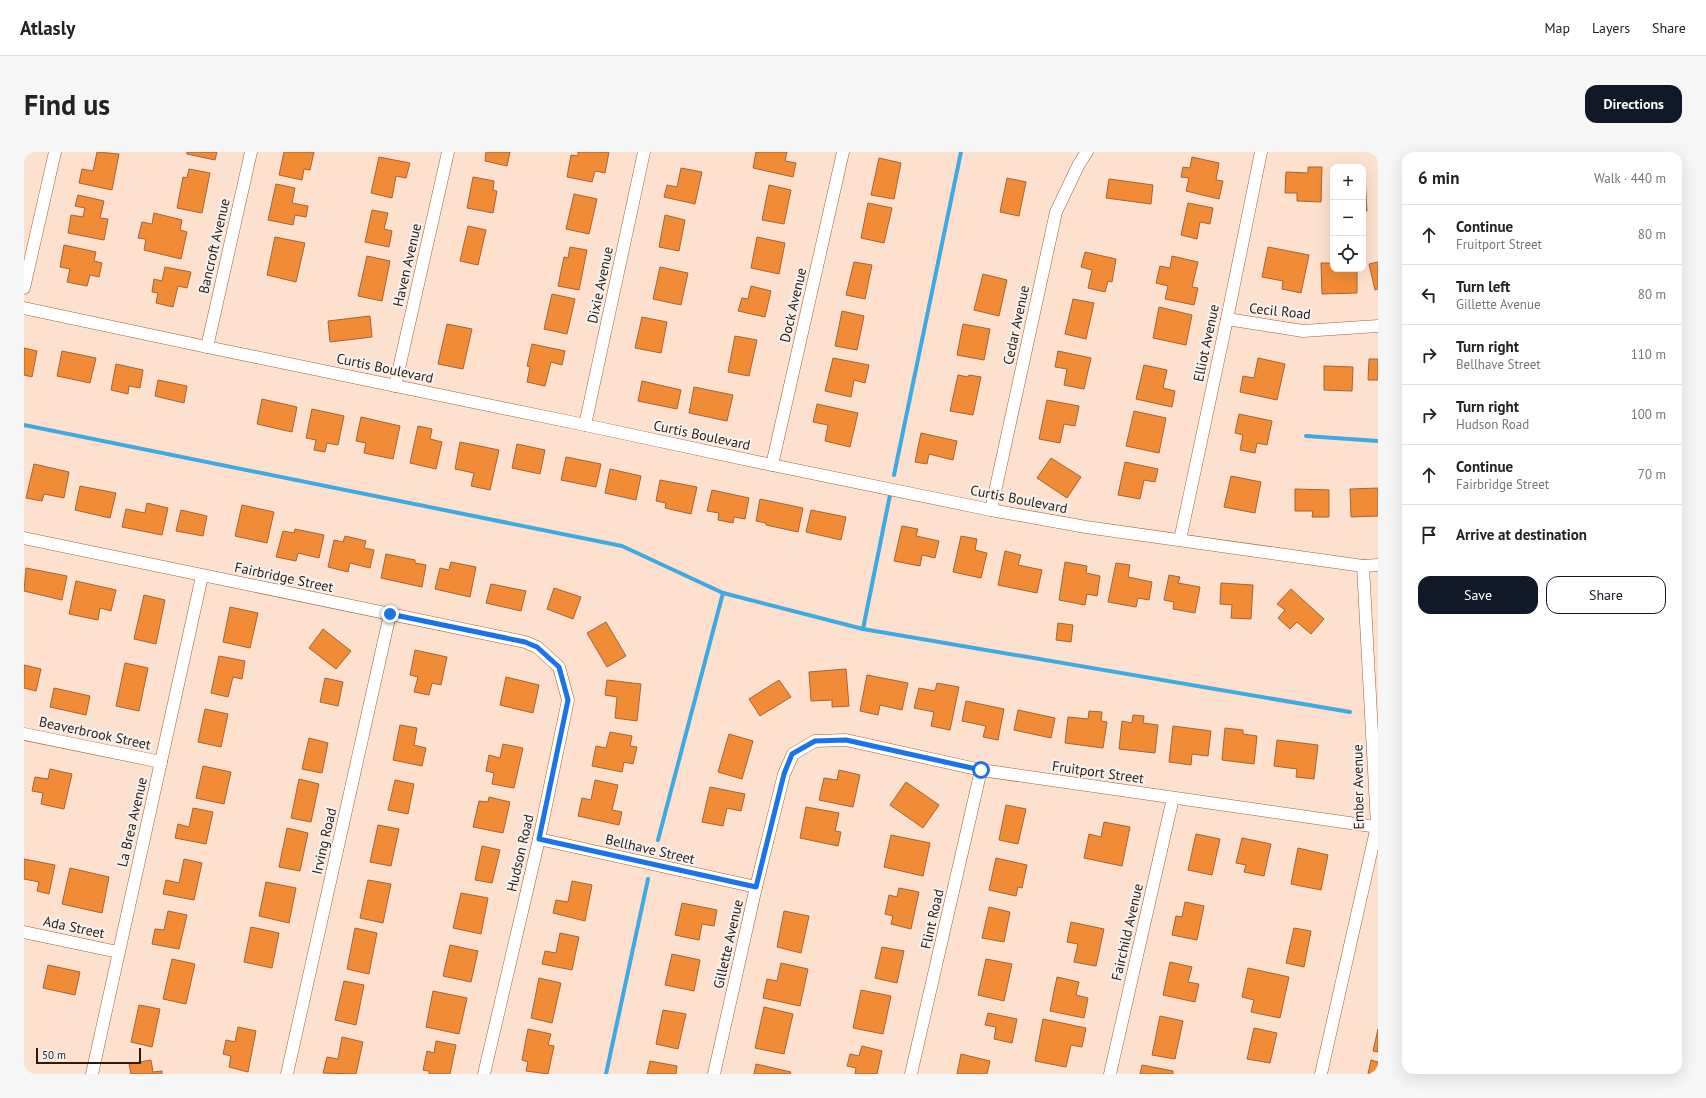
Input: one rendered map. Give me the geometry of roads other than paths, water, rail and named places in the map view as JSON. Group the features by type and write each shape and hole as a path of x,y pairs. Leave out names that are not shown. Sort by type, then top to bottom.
{"street":[{"path":"24,288 55,152"},
{"name":"Bancroft Avenue","path":"207,347 251,152"},
{"name":"Haven Avenue","path":"395,386 448,152"},
{"name":"Dixie Avenue","path":"585,424 644,152"},
{"name":"Dock Avenue","path":"772,466 843,152"},
{"name":"Cedar Avenue","path":"991,510 1056,212 1079,164 1087,152"},
{"name":"Elliot Avenue","path":"1180,540 1261,152"},
{"name":"Curtis Boulevard","path":"24,308 395,386 585,424 772,466 991,510 1086,527 1363,566 1378,565"},
{"name":"Cecil Road","path":"1227,320 1303,331 1378,326"},
{"name":"Fairbridge Street","path":"24,538 525,642 537,647"},
{"name":"Ember Avenue","path":"1321,1074 1377,826 1363,566"},
{"name":"La Brea Avenue","path":"92,1074 202,576"},
{"name":"Irving Road","path":"287,1074 390,614"},
{"name":"Hudson Road","path":"484,1074 539,839 568,700 559,667 537,647"},
{"name":"Beaverbrook Street","path":"24,734 161,762"},
{"name":"Fruitport Street","path":"815,741 846,740 981,770 1377,826"},
{"name":"Gillette Avenue","path":"714,1074 756,887 784,774 792,754 815,741"},
{"name":"Flint Road","path":"912,1074 981,770"},
{"name":"Fairchild Avenue","path":"1110,1074 1173,798"},
{"name":"Bellhave Street","path":"539,839 756,887"},
{"name":"Ada Street","path":"24,932 118,952"}],"waterway":[{"path":"894,475 961,152"},
{"path":"24,425 622,546 723,593 863,629 1350,712"},
{"path":"1306,436 1378,441"},
{"path":"863,629 890,495"},
{"path":"658,840 723,593"},
{"path":"606,1074 648,879"}]}
